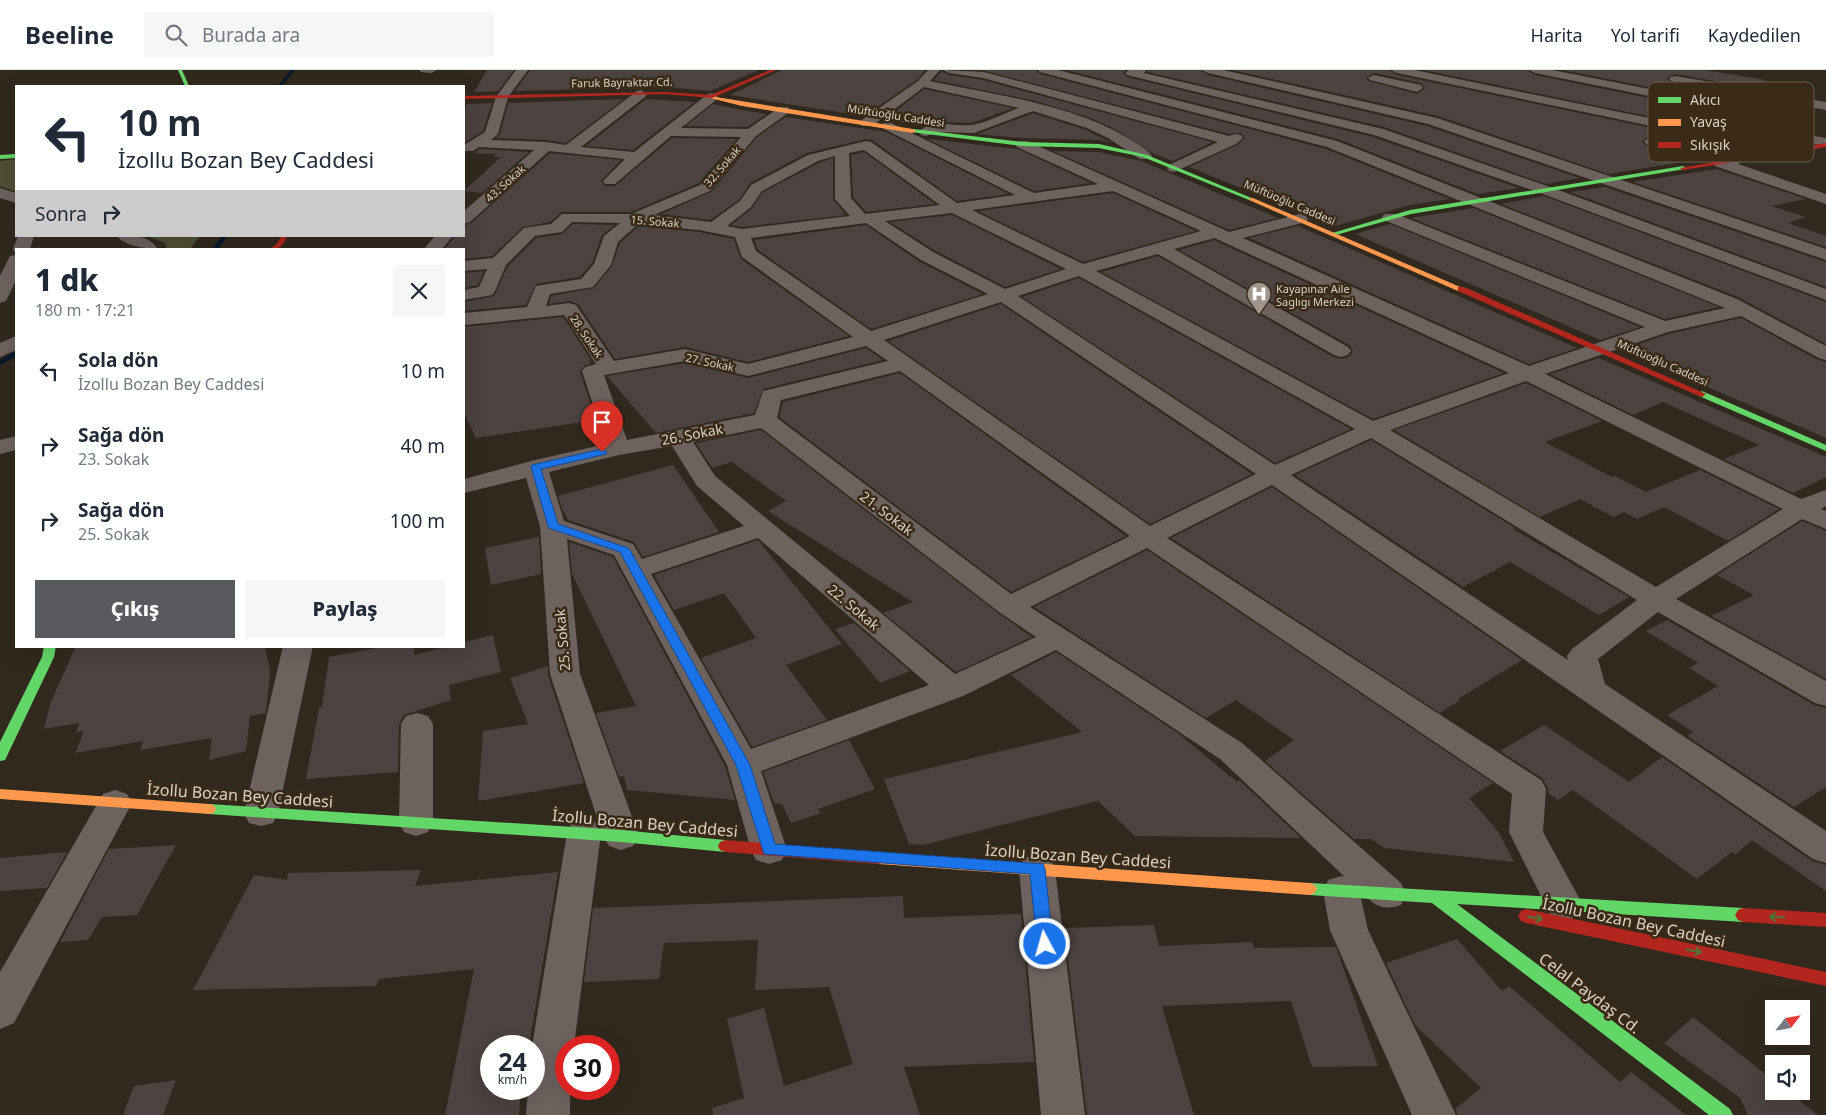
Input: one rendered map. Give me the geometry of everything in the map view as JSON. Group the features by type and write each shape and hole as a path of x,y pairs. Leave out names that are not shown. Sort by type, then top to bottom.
{"street":[{"path":"180,70 187,85"},
{"path":"425,70 432,70"},
{"path":"469,148 492,134 502,97 522,70"},
{"name":"Faruk Bayraktar Cd.","path":"465,98 666,93 712,97 774,70"},
{"path":"867,123 922,83 934,70"},
{"path":"949,70 984,75 1231,141"},
{"path":"1044,70 1332,144 1743,310 1821,349"},
{"path":"1116,70 1135,72 1378,132 1548,191 1826,295"},
{"path":"1208,70 1329,96 1432,121 1826,255"},
{"path":"1455,70 1646,108"},
{"path":"1535,70 1648,92"},
{"path":"1099,84 1135,72"},
{"path":"1383,74 1432,91"},
{"path":"1383,74 1648,124"},
{"path":"1665,77 1693,82"},
{"path":"922,83 1031,108 1078,122 1114,136 1145,156"},
{"path":"1174,168 1259,126 1348,89"},
{"path":"569,150 641,94"},
{"path":"610,181 712,97"},
{"name":"Müftüoğlu Caddesi","path":"712,97 926,132 1022,144 1098,146 1145,156 1300,219 1603,349 1826,448"},
{"path":"926,132 936,128 974,129 1031,108"},
{"name":"32. Sokak","path":"635,218 705,188 751,133 784,110"},
{"path":"715,227 746,204 756,188 812,158 866,145 886,126 1032,198"},
{"path":"670,132 751,133"},
{"path":"1640,139 1648,141"},
{"path":"1022,144 1527,373 1826,520"},
{"path":"866,145 953,207 1081,270 1372,429 1656,598 1826,695"},
{"path":"469,148 546,146 638,156"},
{"name":"43. Sokak","path":"465,219 546,146"},
{"path":"842,150 843,199 865,219 927,256 1002,295 1274,475 1826,850"},
{"path":"0,158 15,156"},
{"path":"1332,234 1410,212 1728,162 1826,198"},
{"path":"1163,181 1191,175"},
{"path":"1144,185 742,234 748,253 902,364 1150,538 1529,789 1526,832 1564,905"},
{"name":"15. Sokak","path":"498,262 530,231 556,229 568,217 635,218 715,227 742,234"},
{"path":"1390,217 1662,328"},
{"path":"535,312 542,290 587,283 602,265 610,240 635,218"},
{"name":"27. Sokak","path":"609,368 685,355 748,370 868,339 1081,270 1160,248 1300,219"},
{"path":"128,237 142,242 149,248"},
{"path":"276,248 280,245 284,237"},
{"path":"433,248 444,237"},
{"path":"1160,248 1341,351"},
{"path":"0,297 15,262"},
{"path":"465,266 498,262 486,291 465,295"},
{"name":"28. Sokak","path":"465,319 569,309 609,368 592,371 619,448"},
{"path":"1009,606 1150,538 1274,475 1372,429 1527,373 1662,328 1743,310"},
{"path":"0,351 14,332"},
{"name":"26. Sokak","path":"465,486 619,448 679,438 902,364"},
{"name":"21. Sokak","path":"748,370 768,408 1009,606 1231,751 1388,894"},
{"name":"22. Sokak","path":"679,438 706,481 760,529 952,688"},
{"path":"0,447 15,443"},
{"name":"25. Sokak","path":"536,467 553,526 565,674 603,835"},
{"path":"1592,691 1582,656 1656,598 1802,508 1826,497"},
{"path":"553,526 624,550 743,765 769,850"},
{"path":"635,570 760,529"},
{"path":"743,765 952,688 1058,638"},
{"path":"0,756 48,657 50,648"},
{"path":"261,813 298,648"},
{"path":"416,822 417,724"},
{"name":"İzollu Bozan Bey Caddesi","path":"0,794 603,835 769,850 1436,898 1826,920"},
{"path":"0,1010 115,803"},
{"path":"548,1115 550,1067 603,835"},
{"path":"1037,869 1063,1115"},
{"path":"1340,891 1349,930 1434,1115"},
{"name":"İzollu Bozan Bey Caddesi","path":"1436,898 1826,979"},
{"name":"Celal Paydaş Cd.","path":"1436,898 1724,1115"}],"green space":[{"path":"15,159 15,192 0,186 0,161"},
{"path":"150,237 199,237 191,248 167,248 165,243"}],"building":[{"path":"487,70 514,70 498,91 474,92"},
{"path":"530,70 759,70 710,91 665,87 515,91"},
{"path":"782,70 925,70 917,80 864,116 730,95"},
{"path":"981,70 1036,70 1040,74 1326,149 1450,199 1410,205 1335,226 1189,167 1237,145 1245,138 1241,133 1229,134"},
{"path":"1066,70 1126,70 1123,73 1127,77 1373,137 1519,188 1477,194 1338,139"},
{"path":"1148,70 1200,70 1208,75 1427,126 1580,178 1546,184 1384,127 1147,72"},
{"path":"1232,70 1389,70 1397,75 1648,127 1648,136 1642,141 1648,146 1648,162 1683,162 1608,174 1438,116","holes":["1374,73 1421,83 1425,88 1417,94 1369,81 1366,78"]},
{"path":"1423,70 1527,70 1535,75 1648,98 1648,116"},
{"path":"1562,70 1705,70 1766,80 1763,82 1721,82 1675,74 1667,79 1670,82 1648,82 1648,87"},
{"path":"942,71 949,75 983,80 1213,142 1173,161 1152,153 1113,128 1088,117 1036,101 934,80"},
{"path":"924,89 1013,108 972,123 937,122 923,126 884,120"},
{"path":"624,99 566,143 546,140 496,138 500,134 508,103"},
{"path":"646,99 695,102 633,150 586,146"},
{"path":"492,103 483,131 465,142 465,108 467,104"},
{"path":"713,104 767,114 747,127 686,126"},
{"path":"1033,113 1086,130 1112,143 1099,140 1022,138 977,134"},
{"path":"786,117 886,132 1009,194 957,201 872,140 866,139 807,153 750,183 739,200 710,220 661,214 711,192 757,137"},
{"path":"672,138 737,139 699,183 631,212 562,212 550,222 523,227 492,256 465,259 465,248 446,248 454,237 465,237 465,226 471,223 550,153 621,160 601,181 605,186 615,186"},
{"path":"927,139 1018,149 1091,183 1034,191"},
{"path":"480,149 529,152 482,193 465,190 501,157 493,157 496,154 468,153 474,153"},
{"path":"1053,151 1099,152 1141,161 1278,218 1229,230"},
{"path":"864,152 935,204 866,212 853,197 851,155"},
{"path":"833,158 833,199 846,215 742,227 731,225 752,208 763,192 819,163"},
{"path":"1717,169 1806,199 1771,206 1806,217 1788,223 1826,236 1826,247 1633,182"},
{"path":"1605,187 1826,262 1826,287 1570,192"},
{"path":"1113,193 1196,231 1083,262 978,211"},
{"path":"1544,196 1826,302 1826,344 1738,297 1501,204"},
{"path":"1473,208 1719,307 1665,319 1411,218"},
{"path":"952,215 1061,269 1005,287 934,250 890,222"},
{"path":"573,224 615,225 602,235 592,263 580,277 536,284 526,305 465,311 465,302 494,296 508,266 536,238 562,234"},
{"path":"1390,224 1640,327 1600,340 1355,234"},
{"path":"866,225 920,262 983,294 871,329 758,250 754,240"},
{"path":"639,226 699,232 734,239 741,259 849,336 748,362 685,347 615,359 578,304 569,301 549,304 551,296 594,288 612,266 620,243"},
{"path":"1298,226 1577,348 1529,364 1249,238"},
{"path":"1215,240 1504,373 1373,419 1101,272 1158,256 1333,357 1342,359 1350,356 1353,351 1349,345 1179,250"},
{"path":"484,271 478,285 465,288 465,273"},
{"path":"1079,278 1351,429 1275,463 1022,297"},
{"path":"1001,304 1252,474 1150,524 888,341"},
{"path":"563,317 593,363 589,359 590,364 584,366 580,372 596,420 476,438 465,415 465,327"},
{"path":"1741,318 1818,360 1826,362 1826,438 1622,350 1668,334"},
{"path":"866,348 883,360 763,389 754,413 656,433 607,376 685,363 748,378"},
{"path":"1599,358 1826,457 1826,477 1793,493 1724,459 1759,445 1663,402 1633,415 1550,374"},
{"path":"900,373 1126,536 1011,592 779,417 783,402"},
{"path":"1526,383 1602,421 1545,442 1612,477 1615,476 1646,492 1700,470 1779,509 1728,541 1664,507 1637,519 1624,512 1614,517 1580,499 1540,517 1394,430"},
{"path":"761,430 998,613 1032,637 956,672 883,613 913,602 768,511 786,501 732,462 712,468 696,443"},
{"path":"1371,440 1515,528 1513,529 1629,597 1599,615 1510,562 1463,587 1295,475"},
{"path":"673,465 719,532 643,557 634,542 568,520 562,509 558,496"},
{"path":"1272,487 1522,660 1458,699 1460,700 1440,713 1171,538"},
{"path":"1802,521 1826,531 1826,679 1711,616 1754,595 1717,575"},
{"path":"539,537 541,574 491,585 485,548"},
{"path":"758,540 842,644 786,665 827,720 752,747 701,658 756,638 724,593 674,610 654,575"},
{"path":"569,542 613,557 725,766 735,800 627,790 624,776 619,777 596,713 636,706 572,574"},
{"path":"1147,550 1493,783 1469,798 1498,831 1514,862 1384,848 1371,839 1354,839 1265,761 1294,740 1236,700 1206,718 1034,607"},
{"path":"1667,620 1814,705 1826,708 1826,787 1794,807 1687,736 1693,732 1667,715 1718,686 1689,668 1698,663 1646,631"},
{"path":"854,623 910,671 880,683 835,629"},
{"path":"493,635 501,672 449,685 451,700 404,715 399,724 398,772 306,779 319,708 322,707 329,657 377,648 414,648 414,655 441,648 465,648 465,642"},
{"path":"75,648 265,648 270,671 266,713 250,716 246,751 209,760 212,738 140,750 143,741 75,753 84,731 76,733 79,723 44,729 50,704"},
{"path":"1056,652 1179,734 1237,782 1239,780 1301,838 1135,836 1098,801 923,845 909,844 884,779 1082,732 1011,675"},
{"path":"548,666 548,675 584,783 478,801 483,731 528,724 510,678"},
{"path":"1544,725 1629,782 1662,757 1812,861 1826,865 1826,891 1752,840 1736,854 1732,852 1697,879 1573,790 1558,800 1548,793 1548,788 1542,778 1500,751"},
{"path":"849,740 875,789 818,809 821,813 791,823 782,804 774,803 763,772"},
{"path":"176,845 137,915 102,917 88,940 60,942 109,849"},
{"path":"67,852 47,888 0,891 0,858"},
{"path":"421,870 415,886 558,872 531,1035 480,1035 480,1100 520,1100 519,1115 445,1115 474,969 379,979 376,986 193,990 254,875 287,880 288,873"},
{"path":"903,896 904,918 1021,914 1034,1062 904,1067 920,1115 713,1115 712,1108 744,1098 727,1019 764,1008 784,1086 853,1064 829,987 755,990 758,940 664,943 659,979 584,982 593,908"},
{"path":"1154,925 1159,946 1252,942 1254,948 1336,947 1378,1066 1312,1067 1291,1001 1162,1006 1194,1115 1087,1115 1064,928"},
{"path":"1457,939 1502,991 1509,986 1620,1082 1631,1072 1686,1115 1458,1115 1455,1109 1481,1088 1415,1025 1386,963"},
{"path":"1693,1017 1765,1074 1765,1100 1799,1100 1818,1115 1748,1115 1740,1098 1664,1043"},
{"path":"176,1080 163,1115 123,1115 134,1086"}],"waterway":[{"path":"281,85 293,70"},
{"path":"216,248 224,237"},
{"path":"0,363 15,355"}],"traffic: fast":[{"path":"180,70 187,85"},
{"path":"913,131 1022,144 1099,146 1145,156 1251,199"},
{"path":"0,157 15,156"},
{"path":"1332,234 1410,212 1683,168"},
{"path":"1702,394 1826,448"},
{"path":"0,756 48,657 50,648"},
{"path":"209,809 621,836 725,846"},
{"path":"1310,889 1743,915"},
{"path":"1436,897 1724,1115"}],"traffic: slow":[{"path":"712,97 742,104 913,131"},
{"path":"1251,199 1461,289"},
{"path":"0,794 209,809"},
{"path":"878,858 1310,889"}],"traffic: jam":[{"path":"465,98 665,93 712,97 774,70"},
{"path":"1814,147 1826,145"},
{"path":"1683,168 1720,162"},
{"path":"275,248 280,245 284,237"},
{"path":"1461,289 1702,394"},
{"path":"725,846 878,858"},
{"path":"1743,915 1826,920"},
{"path":"1526,916 1826,979"}],"place":[{"name":"Kayapınar Aile Saglıgı Merkezi","path":"1259,315"}],"route":[{"path":"602,452 536,467 553,526 624,550 743,765 769,850 1037,869 1045,944"}]}
